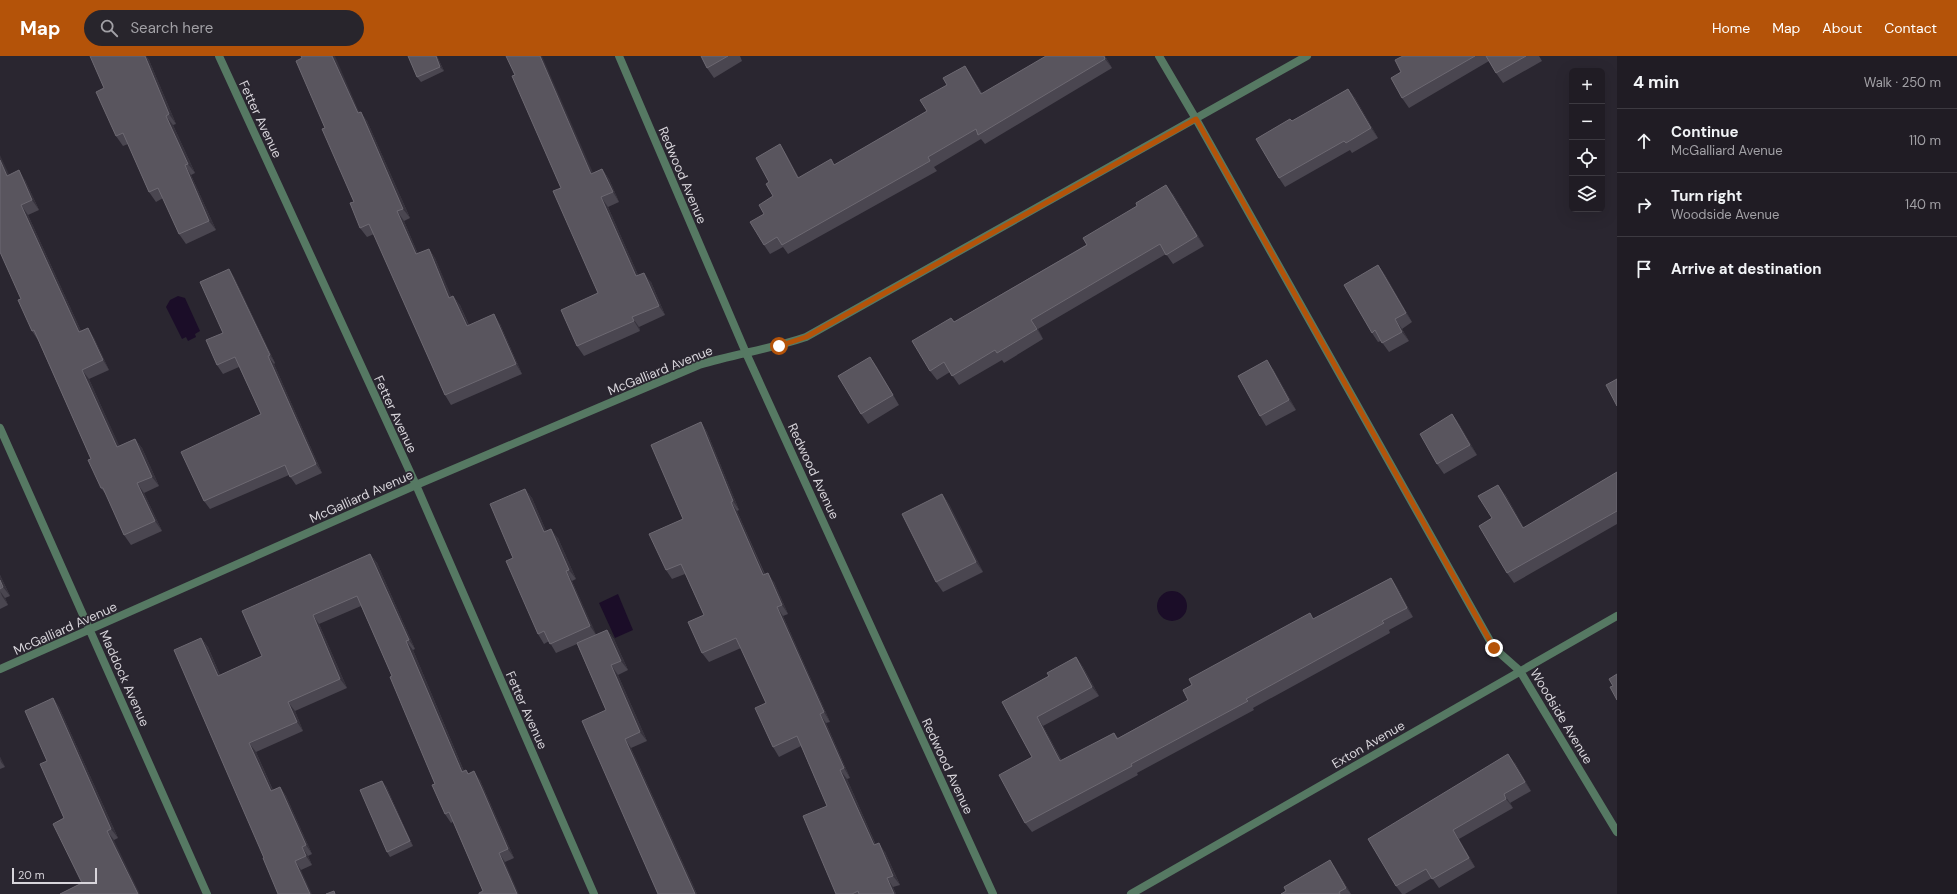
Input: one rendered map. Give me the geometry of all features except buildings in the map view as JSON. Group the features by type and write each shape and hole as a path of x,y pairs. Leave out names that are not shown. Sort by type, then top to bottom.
{"street":[{"name":"Fetter Avenue","path":"219,56 416,485 594,894"},
{"name":"Redwood Avenue","path":"619,56 746,353 993,894"},
{"name":"Woodside Avenue","path":"1158,56 1196,119 1494,648 1520,671 1617,832"},
{"name":"McGalliard Avenue","path":"0,669 416,485 699,365 779,346 806,337 1307,56"},
{"name":"Maddock Avenue","path":"0,428 207,894"},
{"name":"Exton Avenue","path":"1131,894 1617,616"}],"shaded area":[{"path":"178,296 185,298 200,331 195,334 196,337 188,341 186,337 182,339 166,307 170,300"},
{"path":"1172,591 1183,595 1187,606 1183,617 1172,621 1161,617 1157,606 1161,595"},
{"path":"618,594 633,630 615,638 599,603"}],"route":[{"path":"779,346 806,337 1196,119 1494,648"}]}
